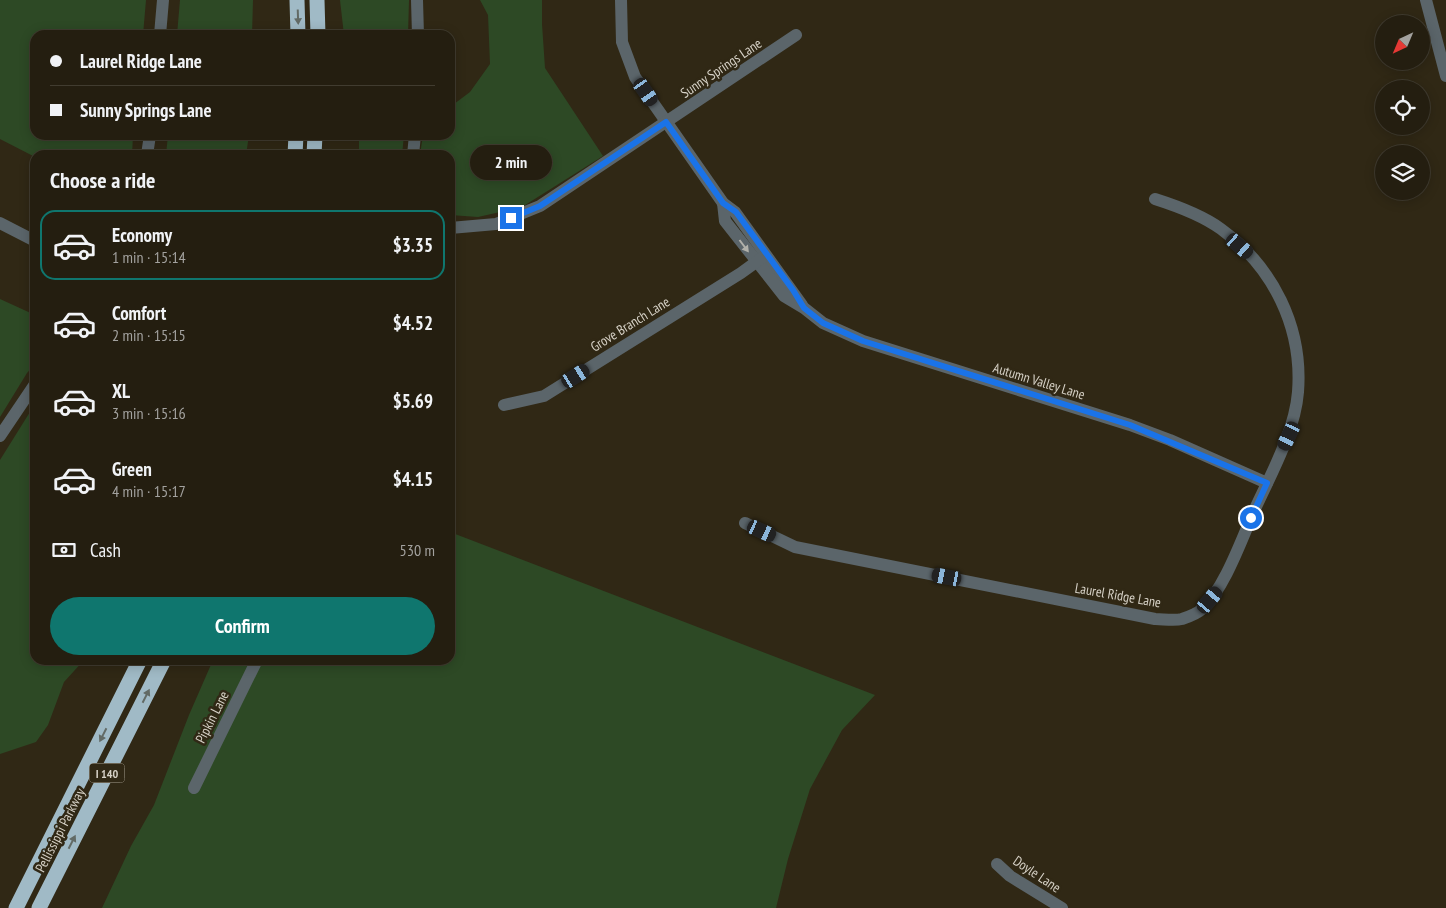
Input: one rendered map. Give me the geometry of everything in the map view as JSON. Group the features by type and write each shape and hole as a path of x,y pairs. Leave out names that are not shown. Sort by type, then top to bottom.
{"highway":[{"path":"297,0 298,30"},
{"path":"317,0 318,30"},
{"name":"Pellissippi Parkway","path":"16,908 138,665"},
{"name":"Pellissippi Parkway","path":"39,908 161,665"}],"street":[{"path":"160,30 163,0"},
{"path":"416,0 418,30"},
{"name":"Autumn Valley Lane","path":"621,0 622,42 635,77 723,203 725,221 761,258 784,296 804,308 823,323 863,341 1130,425 1267,483"},
{"path":"1426,0 1446,76"},
{"name":"Sunny Springs Lane","path":"455,228 496,224 540,206 796,35"},
{"name":"Laurel Ridge Lane","path":"745,524 795,547 1155,619 1180,620 1201,610 1219,589 1289,436 1298,393 1297,350 1290,320 1274,287 1250,254 1220,228 1181,207 1155,199"},
{"path":"0,223 30,238"},
{"name":"Grove Branch Lane","path":"504,405 544,396 761,258"},
{"path":"0,436 30,391"},
{"name":"Pipkin Lane","path":"194,788 256,665"},
{"name":"Doyle Lane","path":"996,864 1010,876 1062,908"}],"green space":[{"path":"0,0 146,0 143,30 30,30 30,140 133,140 132,150 30,150 30,154 0,139"},
{"path":"180,0 253,0 252,30 177,30"},
{"path":"340,0 409,0 408,30 343,30"},
{"path":"480,0 542,0 545,68 603,156 522,207 478,217 455,215 455,150 421,150 422,140 455,140 455,103 470,92 490,64 488,15"},
{"path":"168,140 248,140 247,150 166,150"},
{"path":"359,140 404,140 402,150 359,150"},
{"path":"0,299 30,313 30,370 0,417"},
{"path":"30,412 30,665 79,665 64,682 48,725 36,742 0,754 0,460"},
{"path":"455,534 875,695 842,730 810,789 788,859 776,908 102,908 131,846 154,805 211,665 455,665"}],"route":[{"path":"511,218 540,206 666,122 723,203 736,212 804,308 823,323 863,341 1130,425 1170,440 1267,483 1251,518"}]}
